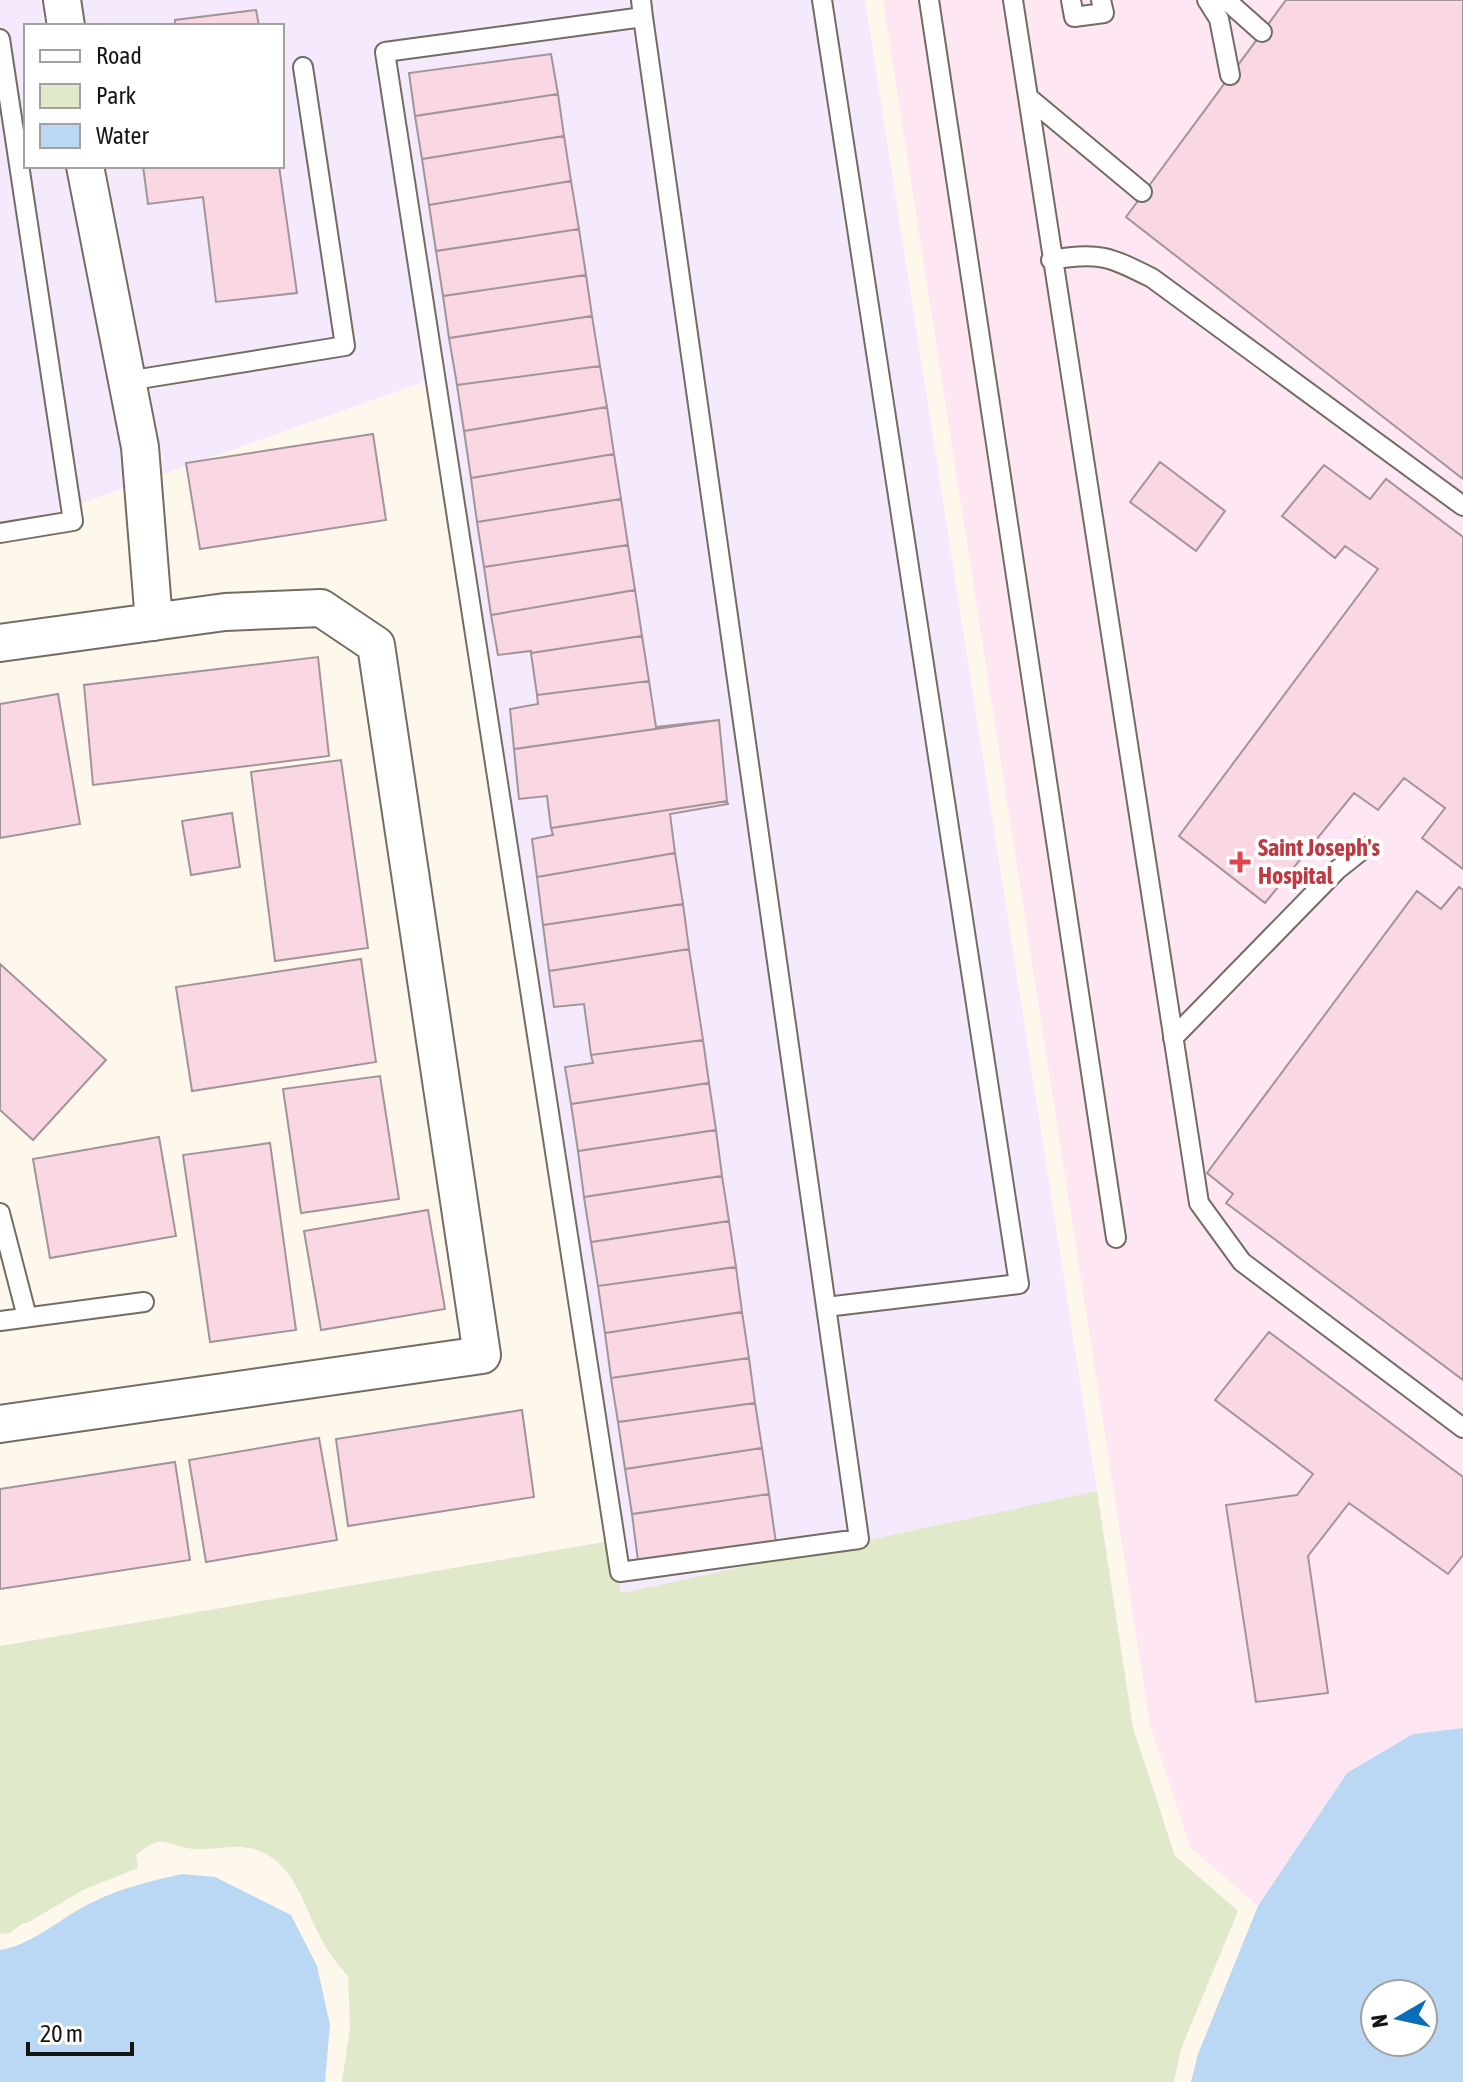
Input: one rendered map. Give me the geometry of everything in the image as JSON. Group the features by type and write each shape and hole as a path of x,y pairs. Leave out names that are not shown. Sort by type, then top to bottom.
{"street":[{"path":"62,0 66,24"},
{"path":"86,168 140,447 154,622"},
{"path":"0,643 225,612 321,608 376,645 482,1355 0,1424"}],"lane":[{"path":"822,0 1019,1284 826,1307"},
{"path":"929,0 1116,1238"},
{"path":"1013,0 1199,1203 1242,1262 1463,1428"},
{"path":"1071,0 1074,17 1104,13 1101,0"},
{"path":"1207,0 1219,19 1230,75"},
{"path":"1226,0 1262,32"},
{"path":"642,8 859,1539 620,1572 385,52 642,8"},
{"path":"0,39 73,521 0,533"},
{"path":"127,381 345,346 303,67"},
{"path":"1029,98 1142,192"},
{"path":"1051,260 1082,254 1115,259 1152,278 1463,506"},
{"path":"1173,1038 1337,870 1366,847"},
{"path":"0,1213 27,1317"},
{"path":"0,1321 144,1302"}],"shaded area":[{"path":"0,0 41,0 45,24 24,24 24,168 65,168 124,469 163,461 106,168 284,168 284,24 86,24 82,0 865,0 1097,1491 620,1593 429,380 0,532"},
{"name":"Saint Joseph's Hospital","path":"883,0 1463,0 1463,1728 1413,1734 1347,1773 1258,1906 1190,1847 1150,1725"}],"green space":[{"path":"1097,1491 1133,1728 1175,1856 1238,1911 1181,2049 1174,2082 342,2082 350,2029 348,1976 316,1930 287,1872 271,1857 242,1847 200,1849 164,1842 153,1844 136,1855 138,1868 83,1890 10,1933 0,1934 0,1646 610,1541 621,1593"}],"water":[{"path":"1463,1728 1463,2082 1191,2082 1198,2054 1258,1906 1347,1773 1413,1734"},
{"path":"182,1874 215,1877 291,1915 317,1966 330,2025 325,2082 0,2082 0,1950 25,1942 104,1897 136,1885"}],"building":[{"path":"1286,0 1463,0 1463,479 1126,217"},
{"path":"256,10 259,24 175,24 175,20"},
{"path":"551,54 558,94 415,116 409,73"},
{"path":"558,94 564,136 422,159 415,116"},
{"path":"564,136 571,181 429,205 422,159"},
{"path":"143,168 279,168 297,293 216,302 203,197 148,204"},
{"path":"571,181 579,229 436,251 429,205"},
{"path":"579,229 586,275 443,296 436,251"},
{"path":"586,275 592,316 449,338 443,296"},
{"path":"592,316 600,366 457,385 449,338"},
{"path":"600,366 607,407 464,431 457,385"},
{"path":"607,407 614,454 471,478 464,431"},
{"path":"373,434 386,520 200,549 186,463"},
{"path":"614,454 621,499 477,522 471,478"},
{"path":"1160,462 1225,511 1196,551 1130,502"},
{"path":"1324,465 1370,499 1386,479 1463,537 1463,869 1422,838 1445,808 1404,778 1378,810 1354,793 1265,903 1179,836 1378,569 1345,546 1335,558 1282,516"},
{"path":"621,499 628,545 484,567 477,522"},
{"path":"628,545 635,590 491,615 484,567"},
{"path":"635,590 642,636 498,655 491,615"},
{"path":"642,636 649,681 537,695 531,653"},
{"path":"318,657 329,756 93,785 84,685"},
{"path":"649,681 656,727 719,720 514,749 510,709 538,704 537,695"},
{"path":"58,694 80,824 0,838 0,704"},
{"path":"719,720 727,801 551,828 547,796 519,799 514,749"},
{"path":"341,760 368,948 275,961 251,772"},
{"path":"727,801 728,804 670,814 675,853 537,877 532,839 553,835 551,828"},
{"path":"232,813 240,867 191,875 182,821"},
{"path":"675,853 683,904 543,925 537,877"},
{"path":"1459,887 1463,890 1463,1380 1226,1203 1233,1194 1207,1173 1417,891 1441,909"},
{"path":"683,904 689,949 549,971 543,925"},
{"path":"689,949 703,1040 591,1055 584,1004 554,1007 549,971"},
{"path":"361,959 376,1062 192,1091 176,987"},
{"path":"0,964 106,1060 33,1140 0,1110"},
{"path":"703,1040 709,1083 571,1104 565,1067 593,1063 591,1055"},
{"path":"380,1076 399,1199 301,1213 283,1089"},
{"path":"709,1083 716,1130 578,1151 571,1104"},
{"path":"716,1130 722,1176 584,1197 578,1151"},
{"path":"159,1137 176,1236 50,1258 33,1159"},
{"path":"270,1143 296,1330 210,1342 183,1155"},
{"path":"722,1176 729,1221 591,1242 584,1197"},
{"path":"428,1210 445,1309 321,1330 304,1231"},
{"path":"729,1221 736,1267 598,1286 591,1242"},
{"path":"736,1267 742,1312 605,1333 598,1286"},
{"path":"742,1312 749,1358 611,1378 605,1333"},
{"path":"1269,1332 1463,1477 1463,1555 1448,1574 1349,1503 1308,1556 1328,1693 1256,1702 1226,1505 1297,1495 1313,1474 1215,1400"},
{"path":"749,1358 755,1403 618,1422 611,1378"},
{"path":"755,1403 762,1448 625,1469 618,1422"},
{"path":"522,1410 534,1497 348,1526 336,1439"},
{"path":"319,1438 337,1540 206,1562 189,1460"},
{"path":"762,1448 769,1494 632,1514 625,1469"},
{"path":"175,1462 190,1560 0,1589 0,1489"},
{"path":"769,1494 776,1543 638,1561 632,1514"}],"place":[{"name":"Saint Joseph's Hospital","path":"1240,862"}]}
